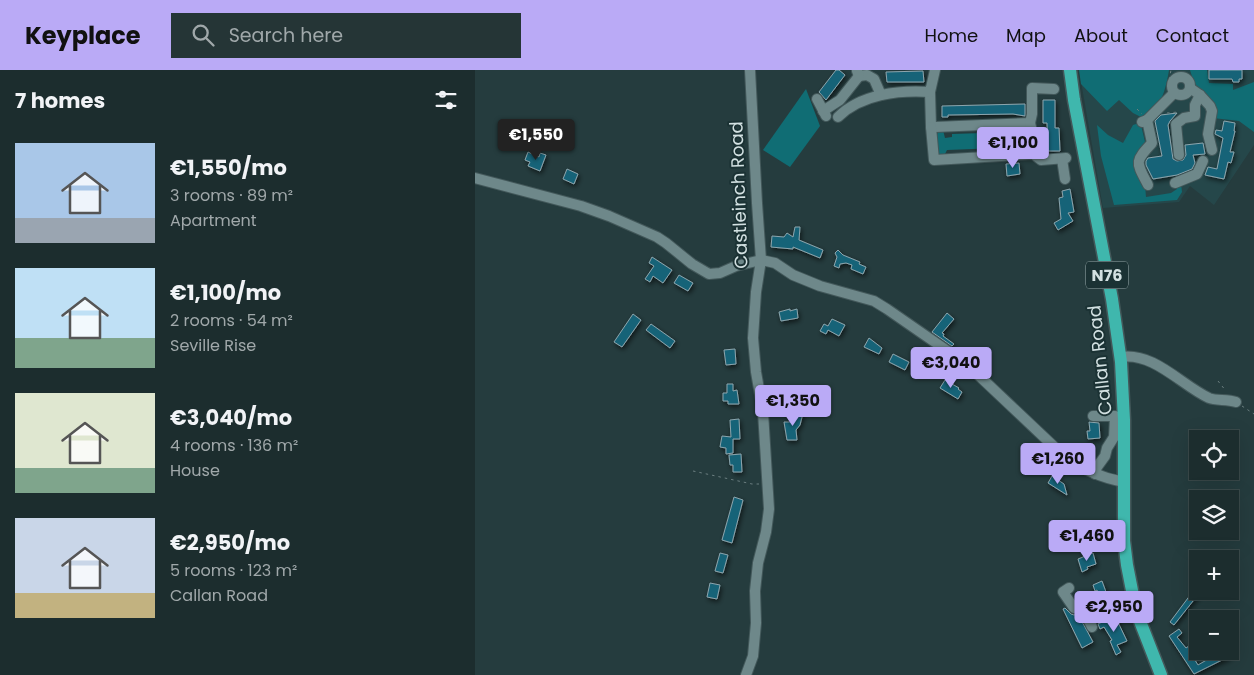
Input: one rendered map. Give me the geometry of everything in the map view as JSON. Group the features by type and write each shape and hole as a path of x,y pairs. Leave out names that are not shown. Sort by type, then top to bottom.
{"main road":[{"name":"Callan Road","path":"1070,70 1121,358 1125,553 1133,599 1140,624 1161,675"}],"street":[{"name":"Castleinch Road","path":"746,675 753,656 758,563 767,532 769,510 763,412 756,372 753,338 756,292 761,260 751,70"},
{"path":"935,70 930,92 933,160 1033,154 1041,160 1064,158 1065,179"},
{"path":"817,99 825,114 840,100 858,73 874,79 881,95"},
{"path":"1188,79 1183,95 1175,93 1171,85 1173,80 1181,76 1188,79 1209,106 1212,111 1208,134 1212,150"},
{"path":"1033,154 1030,123 1032,88 1054,89"},
{"path":"838,117 855,105 881,95 930,92"},
{"path":"1148,185 1140,169 1139,160 1140,156 1152,144 1144,121 1175,93"},
{"path":"1179,155 1176,124 1184,118 1195,116 1195,104 1199,95"},
{"path":"931,126 1030,123"},
{"path":"1175,183 1197,174 1203,161"},
{"path":"475,178 581,206 609,216 653,235 692,264 709,274 720,273 736,266 761,260 775,263 793,275 820,286 861,296 887,309 974,371 1065,457 1080,468 1124,482"},
{"path":"1121,358 1138,358 1149,362 1210,398 1231,401"},
{"path":"1093,416 1115,416 1114,437 1095,474"},
{"path":"1069,588 1063,592 1073,608 1080,603 1091,624 1133,599"}],"path":[{"path":"1218,381 1225,389 1231,401 1254,414"},
{"path":"693,471 752,484"}],"shaded area":[{"path":"1079,70 1254,70 1254,145 1214,205 1190,186 1179,202 1103,208"},
{"path":"1079,70 1169,70 1164,91 1158,105 1148,114 1141,117 1133,113 1119,100 1107,111 1081,84"},
{"path":"1190,70 1207,70 1209,83 1233,84 1233,90 1254,82 1254,132 1239,121 1213,118 1194,83"},
{"path":"806,89 820,126 790,167 763,150"},
{"path":"1097,125 1108,135 1123,143 1133,125 1141,125 1145,142 1142,148 1146,197 1171,193 1177,189 1176,185 1181,184 1182,192 1177,200 1114,205 1101,156"},
{"path":"1022,127 1026,128 1029,147 1027,150 1023,150 1022,147 947,150 944,156 939,155 937,150 936,140 938,131 943,130 945,138 952,137 952,134 1015,132 1015,135 1022,135"}],"building":[{"path":"836,70 845,75 826,100 819,92"},
{"path":"1209,70 1242,70 1242,79 1239,79 1239,82 1233,82 1232,79 1209,79"},
{"path":"923,71 924,82 887,82 886,72"},
{"path":"1043,100 1055,100 1055,128 1059,128 1060,151 1048,151 1047,123 1043,123"},
{"path":"1025,104 1025,116 1013,114 948,115 948,117 942,117 942,106"},
{"path":"1177,113 1168,125 1173,159 1177,161 1183,160 1186,155 1185,145 1203,143 1205,154 1193,155 1195,163 1192,169 1177,175 1153,179 1146,161 1148,158 1162,156 1155,121 1161,115"},
{"path":"1224,121 1235,123 1235,131 1230,152 1234,152 1231,163 1228,162 1224,179 1205,175 1208,167 1217,169 1223,138 1215,134 1216,130 1222,131"},
{"path":"528,152 539,157 540,153 546,155 540,171 528,166 530,162 525,160"},
{"path":"1019,163 1020,174 1007,176 1006,164"},
{"path":"567,169 578,174 574,184 563,179"},
{"path":"1070,189 1074,212 1068,213 1073,221 1058,230 1054,223 1061,219 1059,198 1063,197 1062,191"},
{"path":"795,227 800,227 799,240 823,250 820,258 793,247 793,249 771,247 772,236 784,237 787,233 793,237"},
{"path":"838,250 843,255 860,262 859,264 866,267 863,274 851,269 852,265 846,263 840,264 839,268 834,266 837,257 835,253"},
{"path":"652,257 672,270 663,283 653,276 650,282 645,279 654,266 649,263"},
{"path":"679,275 693,283 688,291 674,283"},
{"path":"790,309 790,311 797,309 798,318 781,321 779,312"},
{"path":"947,313 954,319 942,333 944,334 943,336 954,344 952,346 932,332"},
{"path":"633,314 641,320 622,347 614,342"},
{"path":"832,319 845,325 839,336 828,330 826,334 820,331 824,324 828,326"},
{"path":"651,324 675,341 670,348 646,330"},
{"path":"869,338 882,348 879,354 864,347"},
{"path":"735,349 736,364 726,365 724,350"},
{"path":"893,354 909,362 905,370 889,362"},
{"path":"945,380 959,388 962,392 958,399 940,388"},
{"path":"727,384 733,384 733,391 737,390 739,404 728,404 728,401 723,401 723,393 727,393"},
{"path":"791,392 793,408 784,409 782,393"},
{"path":"799,409 799,412 803,413 800,425 796,430 797,440 787,440 784,422 794,422"},
{"path":"739,419 740,439 733,439 733,453 726,454 726,448 720,447 722,436 731,437 730,420"},
{"path":"1089,422 1099,423 1100,438 1088,439 1087,431 1090,431"},
{"path":"741,454 742,472 733,472 733,465 730,465 729,455"},
{"path":"1052,476 1064,484 1067,495 1048,483"},
{"path":"734,497 743,500 732,543 722,540"},
{"path":"720,553 728,555 723,573 715,571"},
{"path":"1093,553 1096,564 1087,567 1088,569 1082,572 1078,559"},
{"path":"1102,581 1110,603 1099,608 1096,602 1101,600 1093,585"},
{"path":"710,583 720,585 717,599 707,597"},
{"path":"1189,597 1189,600 1194,600 1174,625 1170,622"},
{"path":"1065,608 1071,614 1078,614 1093,642 1082,648 1063,609"},
{"path":"1115,616 1127,641 1117,645 1121,652 1116,655 1110,641 1112,640 1104,627 1100,629 1098,624"},
{"path":"1179,629 1182,633 1177,637 1186,648 1189,646 1189,660 1195,660 1198,665 1207,660 1222,660 1194,674 1169,636"}]}
